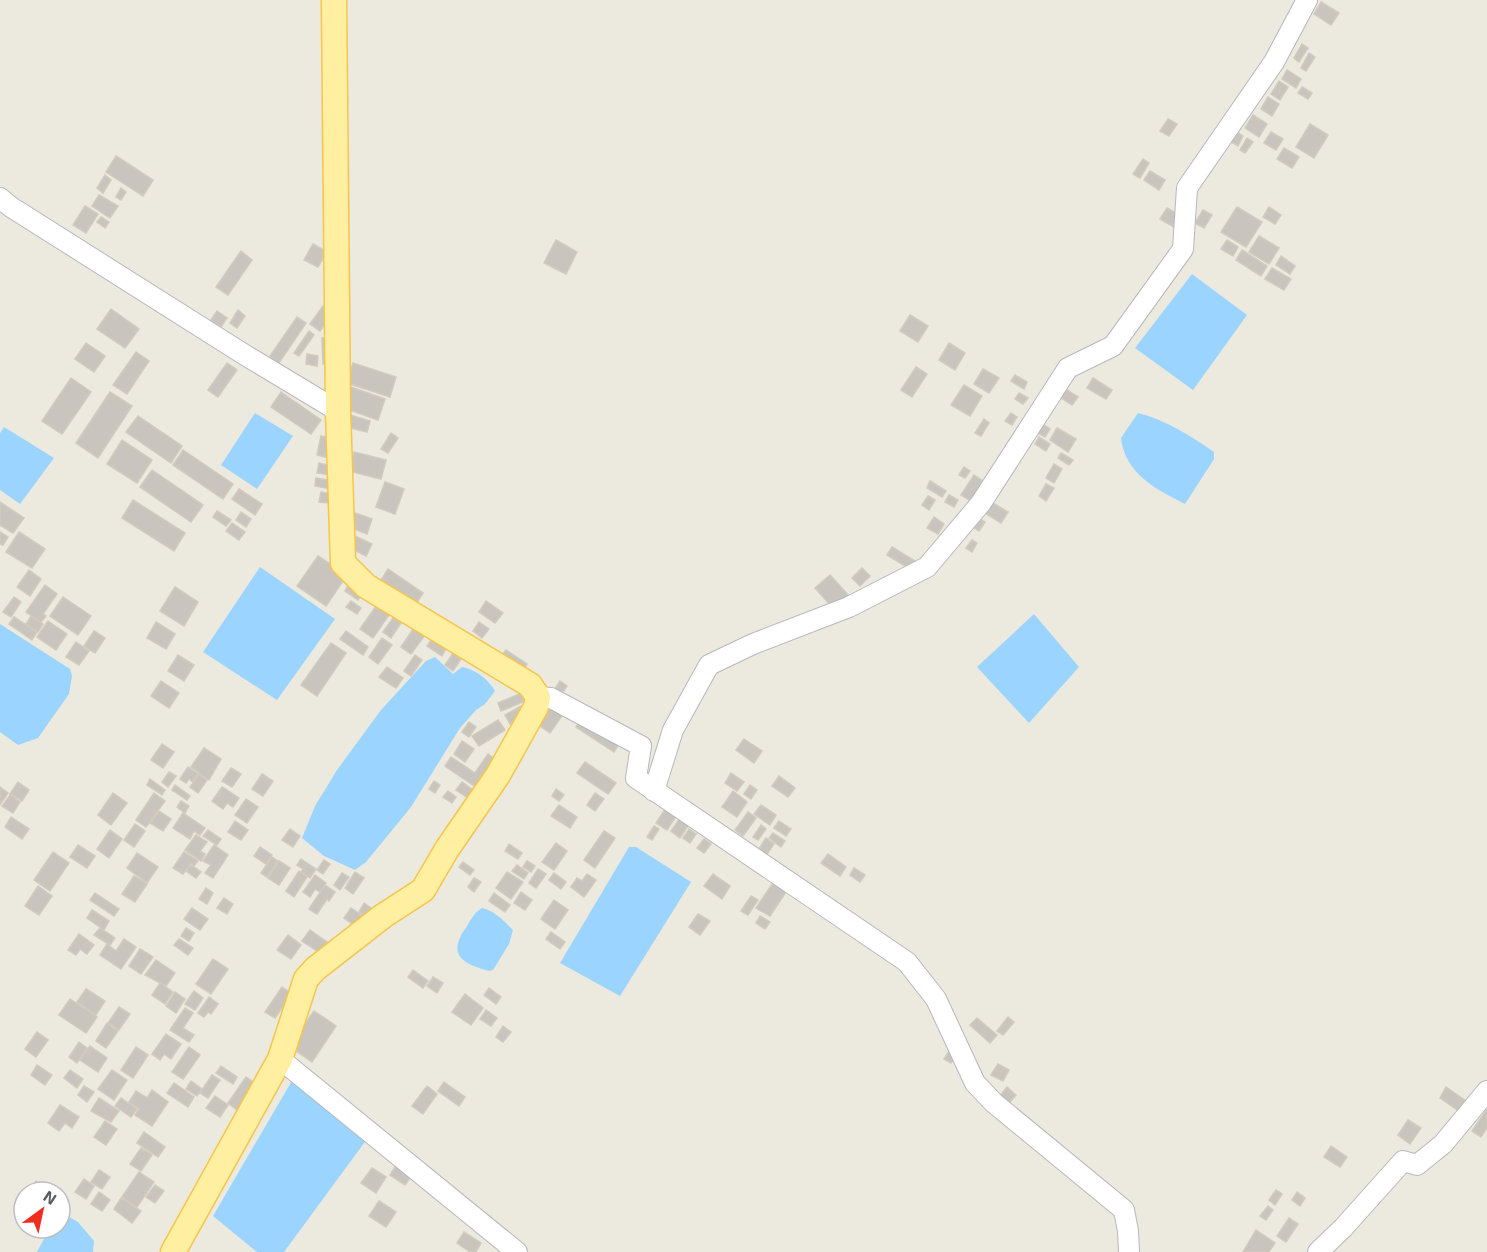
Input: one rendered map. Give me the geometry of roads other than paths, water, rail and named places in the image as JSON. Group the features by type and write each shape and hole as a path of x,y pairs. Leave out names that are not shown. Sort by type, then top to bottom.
{"main road":[{"path":"173,1252 280,1059 306,979 315,969 383,916 423,890 447,849 498,775 536,707 538,697 530,685 366,586 343,563 338,411 334,0"}],"street":[{"path":"654,791 673,730 709,665 753,644 849,608 927,567 981,503 1068,368 1113,346 1183,249 1187,188 1274,62 1307,0"},
{"path":"0,198 245,355 338,411"},
{"path":"538,697 551,698 641,746 636,778 908,962 936,999 975,1083 994,1103 1124,1210 1129,1252"},
{"path":"280,1059 516,1252"},
{"path":"1318,1252 1343,1228 1403,1161 1417,1166 1443,1144 1487,1091"}],"water":[{"path":"1192,274 1247,315 1193,390 1135,348"},
{"path":"255,413 293,436 257,489 221,465"},
{"path":"1138,413 1168,424 1214,452 1214,459 1185,504 1144,479 1129,462 1121,438"},
{"path":"4,427 54,458 20,504 0,490 0,433"},
{"path":"260,567 335,619 277,700 203,652"},
{"path":"1034,614 1079,667 1029,723 977,667"},
{"path":"0,624 70,669 72,676 69,694 38,738 18,745 0,732"},
{"path":"435,657 453,674 462,667 476,672 485,678 495,691 460,728 411,807 366,862 355,870 324,856 302,838 315,806 337,770 381,710 426,661"},
{"path":"629,847 636,847 691,882 620,996 560,963"},
{"path":"482,908 495,914 513,930 509,944 493,970 489,971 464,961 458,950 461,936 473,916"},
{"path":"293,1079 370,1135 284,1252 257,1252 213,1216"},
{"path":"72,1219 78,1222 94,1241 93,1252 37,1252 43,1240 72,1240"}]}
